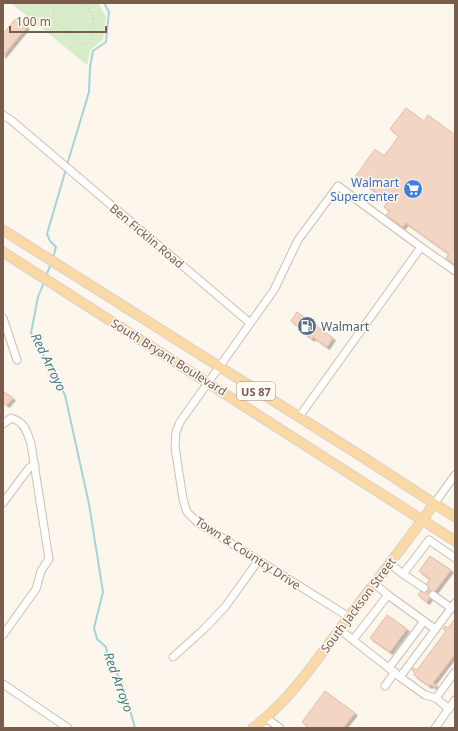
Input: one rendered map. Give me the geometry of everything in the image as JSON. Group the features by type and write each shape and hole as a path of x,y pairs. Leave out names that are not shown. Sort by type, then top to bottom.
{"main road":[{"name":"South Bryant Boulevard","path":"3,230 455,517"},
{"name":"South Bryant Boulevard","path":"3,252 455,541"},
{"name":"South Jackson Street","path":"253,728 266,718 297,685 375,584 434,504"}],"street":[{"name":"Ben Ficklin Road","path":"3,115 11,120 250,323"},
{"path":"218,367 277,284 298,240 338,186 455,271"},
{"path":"299,417 421,246"},
{"path":"3,318 17,360"},
{"name":"Town & Country Drive","path":"218,367 180,422 176,432 175,448 183,499 187,512 197,522 349,617"},
{"path":"3,635 36,590 41,571 49,559 36,465 25,428 20,421 11,418 4,422"},
{"path":"3,503 29,468 36,465"},
{"name":"South Jackson Street","path":"434,504 455,475"},
{"path":"403,574 428,540 455,558"},
{"path":"173,657 203,630 225,607 258,561"},
{"path":"390,564 424,588"},
{"path":"375,584 435,629"},
{"path":"353,640 388,594"},
{"path":"384,686 435,629 453,606 433,595"},
{"path":"395,672 424,621"},
{"path":"339,630 425,695 436,698 449,709"},
{"path":"436,698 455,672"},
{"path":"3,684 68,728"},
{"path":"435,728 455,700"},
{"path":"266,718 280,728"}],"path":[{"path":"56,3 53,21 79,42 87,45 90,44 93,22 92,14 86,3"}],"green space":[{"path":"11,3 98,3 106,17 103,40 90,50 87,65"}],"building":[{"path":"16,18 27,27 3,56 3,34"},
{"name":"Walmart Supercenter","path":"406,108 424,121 428,115 455,135 455,265 446,258 449,254 406,223 403,227 386,215 390,211 384,207 388,201 355,177 375,149 384,156 399,136 390,129"},
{"name":"Walmart","path":"297,312 333,338 327,347 313,337 312,339 304,333 305,331 291,321"},
{"path":"3,391 13,398 7,405 3,402"},
{"path":"430,556 451,570 427,602 418,595 430,579 419,571"},
{"path":"387,615 407,629 390,652 370,638"},
{"path":"455,619 455,654 433,683 437,686 429,686 414,675 415,673 412,670 413,668 417,670 446,631 443,629 445,626 448,628"},
{"path":"325,691 355,713 343,728 310,728 302,722"}],"waterway":[{"name":"Red Arroyo","path":"67,165 89,92 90,67 93,51 106,42 109,12 104,3"},
{"name":"Red Arroyo","path":"53,258 56,247 50,241 47,234 66,169"},
{"name":"Red Arroyo","path":"46,276 51,264"},
{"name":"Red Arroyo","path":"44,282 38,297 31,333 65,395 89,504 103,592 94,628 97,639 106,647 107,654 123,685 135,728"}],"tunnel":[{"path":"424,588 433,595"}],"place":[{"name":"Walmart Supercenter","path":"413,189"},
{"name":"Walmart","path":"307,326"}]}
